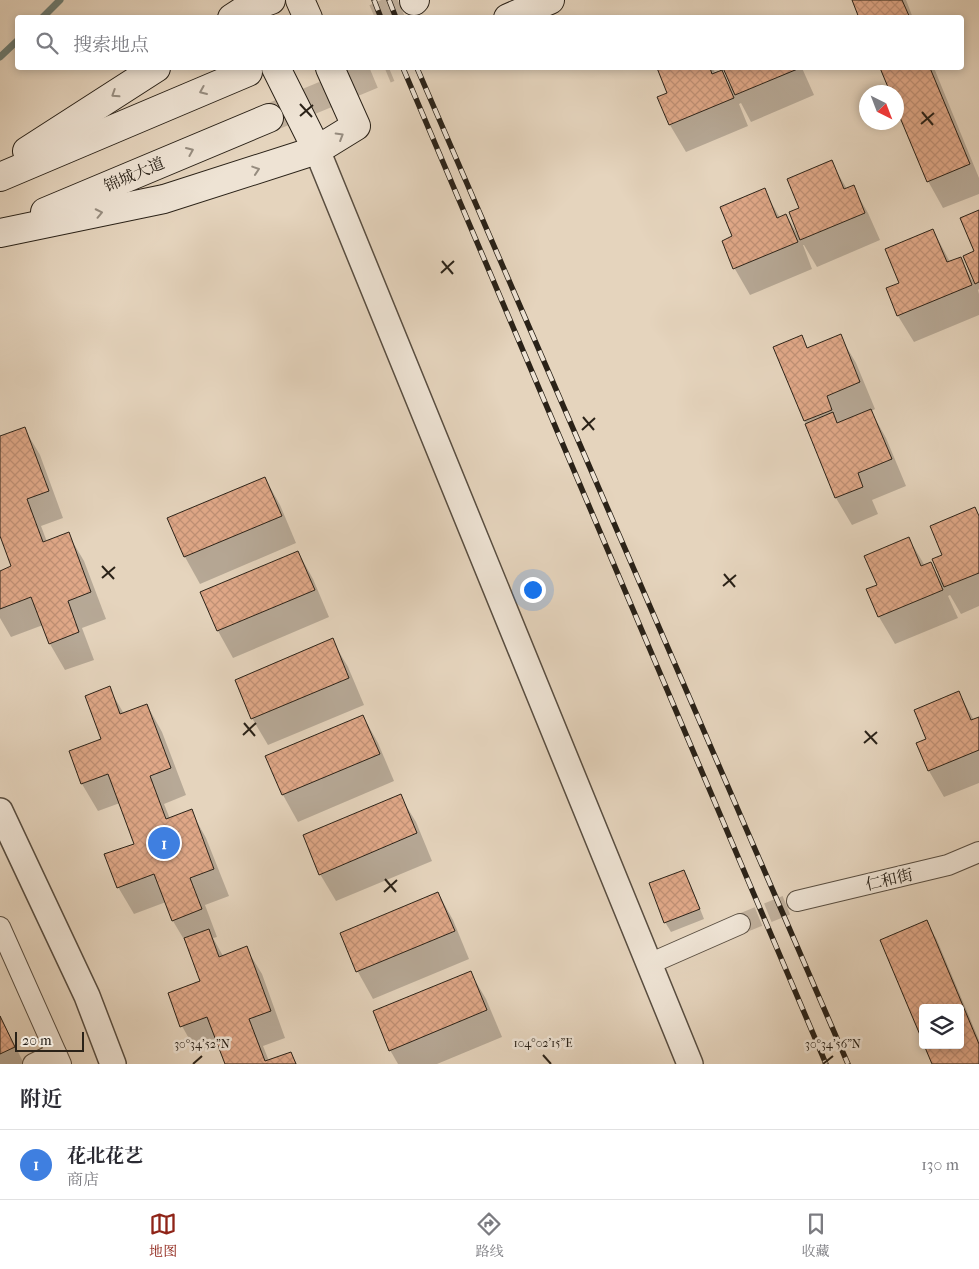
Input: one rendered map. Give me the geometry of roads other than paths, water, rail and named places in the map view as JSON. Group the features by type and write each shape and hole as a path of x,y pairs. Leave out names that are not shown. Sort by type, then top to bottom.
{"main road":[{"path":"300,0 307,15"},
{"path":"515,15 550,0"},
{"path":"0,169 153,70"},
{"path":"277,70 317,150"},
{"path":"0,232 164,199 317,150 356,126 331,70"},
{"path":"0,177 248,72"},
{"name":"锦城大道","path":"0,232 268,118"}],"street":[{"path":"317,150 690,1064"},
{"path":"0,811 87,996 113,1064"},
{"name":"仁和街","path":"797,901 948,865 979,852"},
{"path":"649,964 740,924"},
{"path":"2,938 59,1058 33,1064"}],"waterway":[{"path":"45,15 60,0"},
{"path":"0,57 15,43"}],"tunnel":[{"path":"382,15 414,1"},
{"path":"269,118 384,70"},
{"path":"740,924 797,901"}],"railway":[{"path":"374,0 380,15"},
{"path":"389,0 395,15"},
{"path":"404,70 826,1064"},
{"path":"418,70 848,1064"}],"place":[{"name":"花北花艺","path":"164,843"}]}
